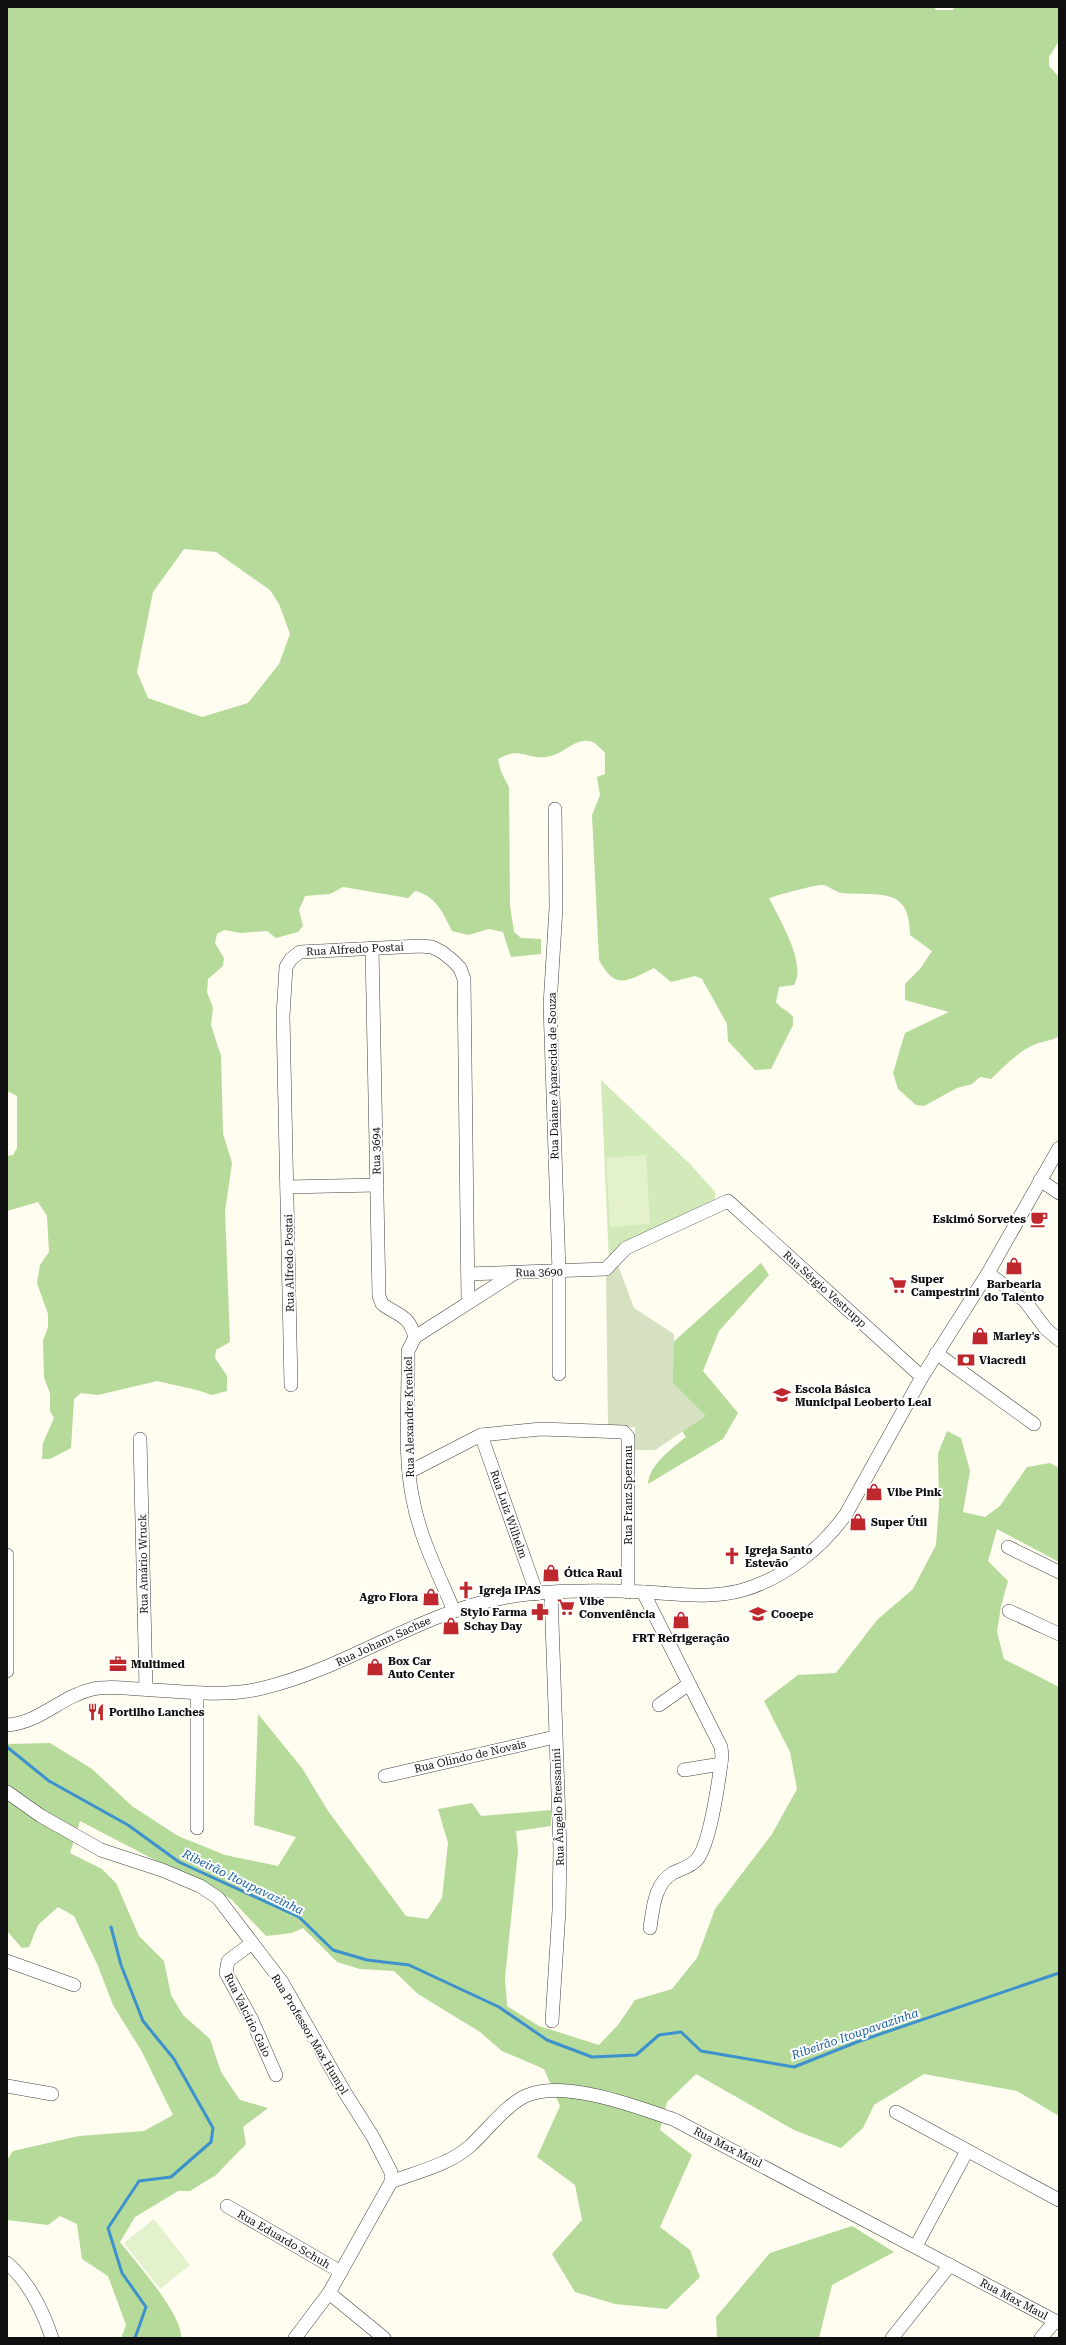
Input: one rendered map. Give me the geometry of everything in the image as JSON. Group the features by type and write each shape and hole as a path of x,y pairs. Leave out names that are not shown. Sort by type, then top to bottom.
{"street":[{"name":"Rua Daiane Aparecida de Souza","path":"554,809 556,908 550,1005 559,1271 558,1374"},
{"name":"Rua Alfredo Postai","path":"291,1385 283,1016 286,967 290,959 300,952 372,948 432,947 442,952 460,968 464,979 468,1302"},
{"name":"Rua 3694","path":"372,948 379,1296 382,1304 401,1313 411,1322 415,1337"},
{"name":"Rua Johann Sachse","path":"7,1725 25,1723 71,1698 90,1690 106,1687 197,1693 241,1692 287,1682 343,1660 420,1623 454,1611 503,1598 551,1593 643,1592 713,1595 742,1590 772,1579 809,1553 837,1526 846,1514 922,1377 988,1273 1059,1148"},
{"path":"1040,1180 1059,1193"},
{"path":"287,1187 377,1185"},
{"name":"Rua Sérgio Vestrupp","path":"609,1268 626,1248 728,1202 922,1377"},
{"name":"Rua 3690","path":"468,1274 609,1268"},
{"path":"415,1337 516,1272"},
{"path":"988,1273 1025,1301 1046,1329 1059,1340"},
{"name":"Rua Alexandre Krenkel","path":"415,1337 408,1351 408,1472 420,1528 454,1611"},
{"path":"936,1353 1034,1424"},
{"name":"Rua Franz Spernau","path":"408,1472 481,1435 541,1429 624,1432 626,1434 628,1592"},
{"name":"Rua Luiz Wilhelm","path":"481,1435 537,1594"},
{"name":"Rua Amário Wruck","path":"140,1439 146,1689"},
{"path":"1008,1547 1059,1572"},
{"path":"7,1555 7,1671"},
{"path":"643,1592 721,1747 721,1764 706,1839 700,1855 695,1862 671,1874 663,1882 656,1896 650,1928"},
{"name":"Rua Ângelo Bressanini","path":"551,1593 560,1850 559,1910 552,2021"},
{"path":"1010,1611 1059,1634"},
{"path":"659,1705 689,1684"},
{"path":"197,1693 197,1828"},
{"name":"Rua Olindo de Novais","path":"385,1776 555,1737"},
{"path":"684,1770 721,1764"},
{"name":"Rua Professor Max Humpl","path":"7,1792 41,1816 101,1850 162,1870 200,1886 218,1898 282,1982 344,2091 373,2137 391,2172 392,2182"},
{"name":"Rua Valcírio Gaio","path":"252,1943 228,1961 226,1973 252,2020 276,2075"},
{"path":"7,1961 74,1985"},
{"path":"7,2086 52,2094"},
{"name":"Rua Max Maul","path":"392,2182 458,2155 468,2148 516,2103 527,2095 542,2092 588,2094 637,2107 675,2120 916,2246 1057,2322"},
{"path":"896,2112 1059,2200"},
{"path":"916,2246 967,2151"},
{"path":"295,2338 329,2293 392,2182"},
{"name":"Rua Eduardo Schuh","path":"227,2206 341,2272"},
{"path":"7,2264 18,2273 30,2289 52,2338"},
{"path":"892,2338 950,2265"},
{"path":"329,2293 384,2338"},
{"path":"1041,2338 1057,2322"}],"green space":[{"path":"7,7 934,7 936,10 953,10 955,7 1059,7 1059,41 1049,57 1049,66 1059,77 1059,1036 1024,1050 991,1079 980,1077 972,1084 957,1088 924,1106 916,1105 898,1089 893,1073 905,1033 949,1012 905,1000 905,984 920,969 932,951 910,935 909,919 904,907 898,900 889,896 842,893 823,885 819,885 769,898 790,941 797,965 797,976 794,985 779,987 776,1002 793,1017 793,1025 771,1069 755,1070 728,1041 727,1024 702,979 695,976 671,982 654,968 636,977 617,980 605,970 599,960 592,815 600,795 597,777 605,774 605,753 593,742 583,741 552,756 539,757 518,753 506,755 498,759 501,772 509,787 510,906 514,932 521,938 541,939 541,954 511,957 503,932 489,929 468,935 452,931 442,912 434,901 422,893 415,891 408,898 343,887 330,894 305,896 299,910 303,926 298,932 276,938 267,931 241,933 224,930 217,934 215,943 224,958 223,966 208,979 207,992 213,1008 211,1025 221,1056 223,1134 232,1163 225,1211 230,1342 216,1350 215,1358 227,1376 227,1391 212,1395 157,1381 98,1395 81,1393 74,1399 71,1448 50,1459 42,1459 43,1443 54,1418 50,1411 50,1394 44,1377 43,1341 48,1327 48,1314 37,1283 40,1265 49,1252 47,1216 38,1202 7,1211 7,1156 13,1155 17,1148 17,1096 7,1091","holes":["184,549 216,552 270,590 279,604 290,634 279,664 248,703 202,717 148,698 137,672 153,592"]},
{"path":"601,1080 690,1164 715,1192 715,1199 644,1233 609,1263"},
{"path":"646,1155 650,1224 610,1227 606,1158"},
{"path":"761,1263 769,1275 719,1331 703,1371 738,1413 723,1439 648,1484 652,1470 668,1452 686,1437 668,1410 670,1345"},
{"path":"618,1265 634,1308 674,1334 673,1383 706,1416 655,1450 634,1450 635,1427 608,1427 606,1277"},
{"path":"947,1431 961,1438 970,1471 963,1512 985,1517 1000,1506 1027,1467 1050,1463 1059,1468 1059,1562 997,1529 988,1561 1008,1581 1001,1606 997,1632 1004,1659 1059,1687 1059,2116 1017,2091 924,2074 874,2105 863,2128 841,2148 794,2130 696,2074 667,2102 660,2130 692,2155 660,2227 690,2250 700,2277 667,2309 615,2304 575,2292 552,2254 582,2220 575,2185 537,2157 560,2106 544,2069 502,2051 480,2032 418,1994 394,1971 360,1969 337,1962 303,1928 292,1933 266,1936 231,1899 184,1872 153,1859 80,1821 70,1853 102,1869 116,1883 139,1936 164,1961 171,1995 183,2015 210,2039 221,2072 240,2100 268,2108 243,2127 246,2144 216,2175 190,2191 178,2191 135,2217 120,2242 157,2288 167,2303 180,2328 181,2338 121,2338 126,2325 108,2276 82,2259 77,2224 60,2216 48,2225 7,2220 7,2160 13,2151 79,2136 144,2131 173,2115 142,2052 113,2005 98,1966 74,1916 58,1907 38,1925 29,1947 22,1948 7,1931 7,1744 50,1743 92,1769 132,1806 178,1836 225,1855 278,1866 296,1837 254,1825 258,1714 302,1768 328,1811 406,1916 428,1919 442,1898 448,1843 438,1809 472,1803 481,1816 551,1810 551,1826 516,1831 518,1851 505,1978 507,2006 539,2026 599,2045 618,2025 635,2000 672,1989 697,1958 715,1909 772,1834 797,1789 790,1752 764,1701 798,1675 836,1673 877,1620 913,1589 936,1545 939,1506 938,1453"},
{"path":"154,2219 190,2265 160,2289 124,2243"},
{"path":"852,2226 894,2252 832,2285 819,2338 717,2338 716,2317 770,2253"}],"waterway":[{"name":"Ribeirão Itoupavazinha","path":"7,1747 49,1781 128,1825 179,1862 299,1917 333,1950 367,1960 409,1965 499,2007 547,2040 592,2057 636,2055 659,2035 681,2032 701,2051 794,2067 857,2042 1059,1973"},
{"path":"111,1927 121,1965 143,2021 174,2059 213,2128 211,2142 171,2177 139,2181 108,2228 122,2273 146,2307 135,2338"}],"place":[{"name":"Eskimó Sorvetes","path":"1039,1219"},
{"name":"Barbearia do Talento","path":"1014,1266"},
{"name":"Super Campestrini","path":"898,1285"},
{"name":"Marley's","path":"980,1336"},
{"name":"Viacredi","path":"966,1360"},
{"name":"Escola Básica Municipal Leoberto Leal","path":"782,1395"},
{"name":"Vibe Pink","path":"874,1492"},
{"name":"Super Útil","path":"858,1522"},
{"name":"Igreja Santo Estevão","path":"732,1556"},
{"name":"Ótica Raul","path":"551,1573"},
{"name":"Igreja IPAS","path":"466,1590"},
{"name":"Agro Flora","path":"431,1597"},
{"name":"Vibe Conveniência","path":"566,1607"},
{"name":"Stylo Farma","path":"540,1612"},
{"name":"Cooepe","path":"758,1614"},
{"name":"FRT Refrigeração","path":"681,1620"},
{"name":"Schay Day","path":"451,1626"},
{"name":"Multimed","path":"118,1664"},
{"name":"Box Car Auto Center","path":"375,1667"},
{"name":"Portilho Lanches","path":"96,1712"}]}
